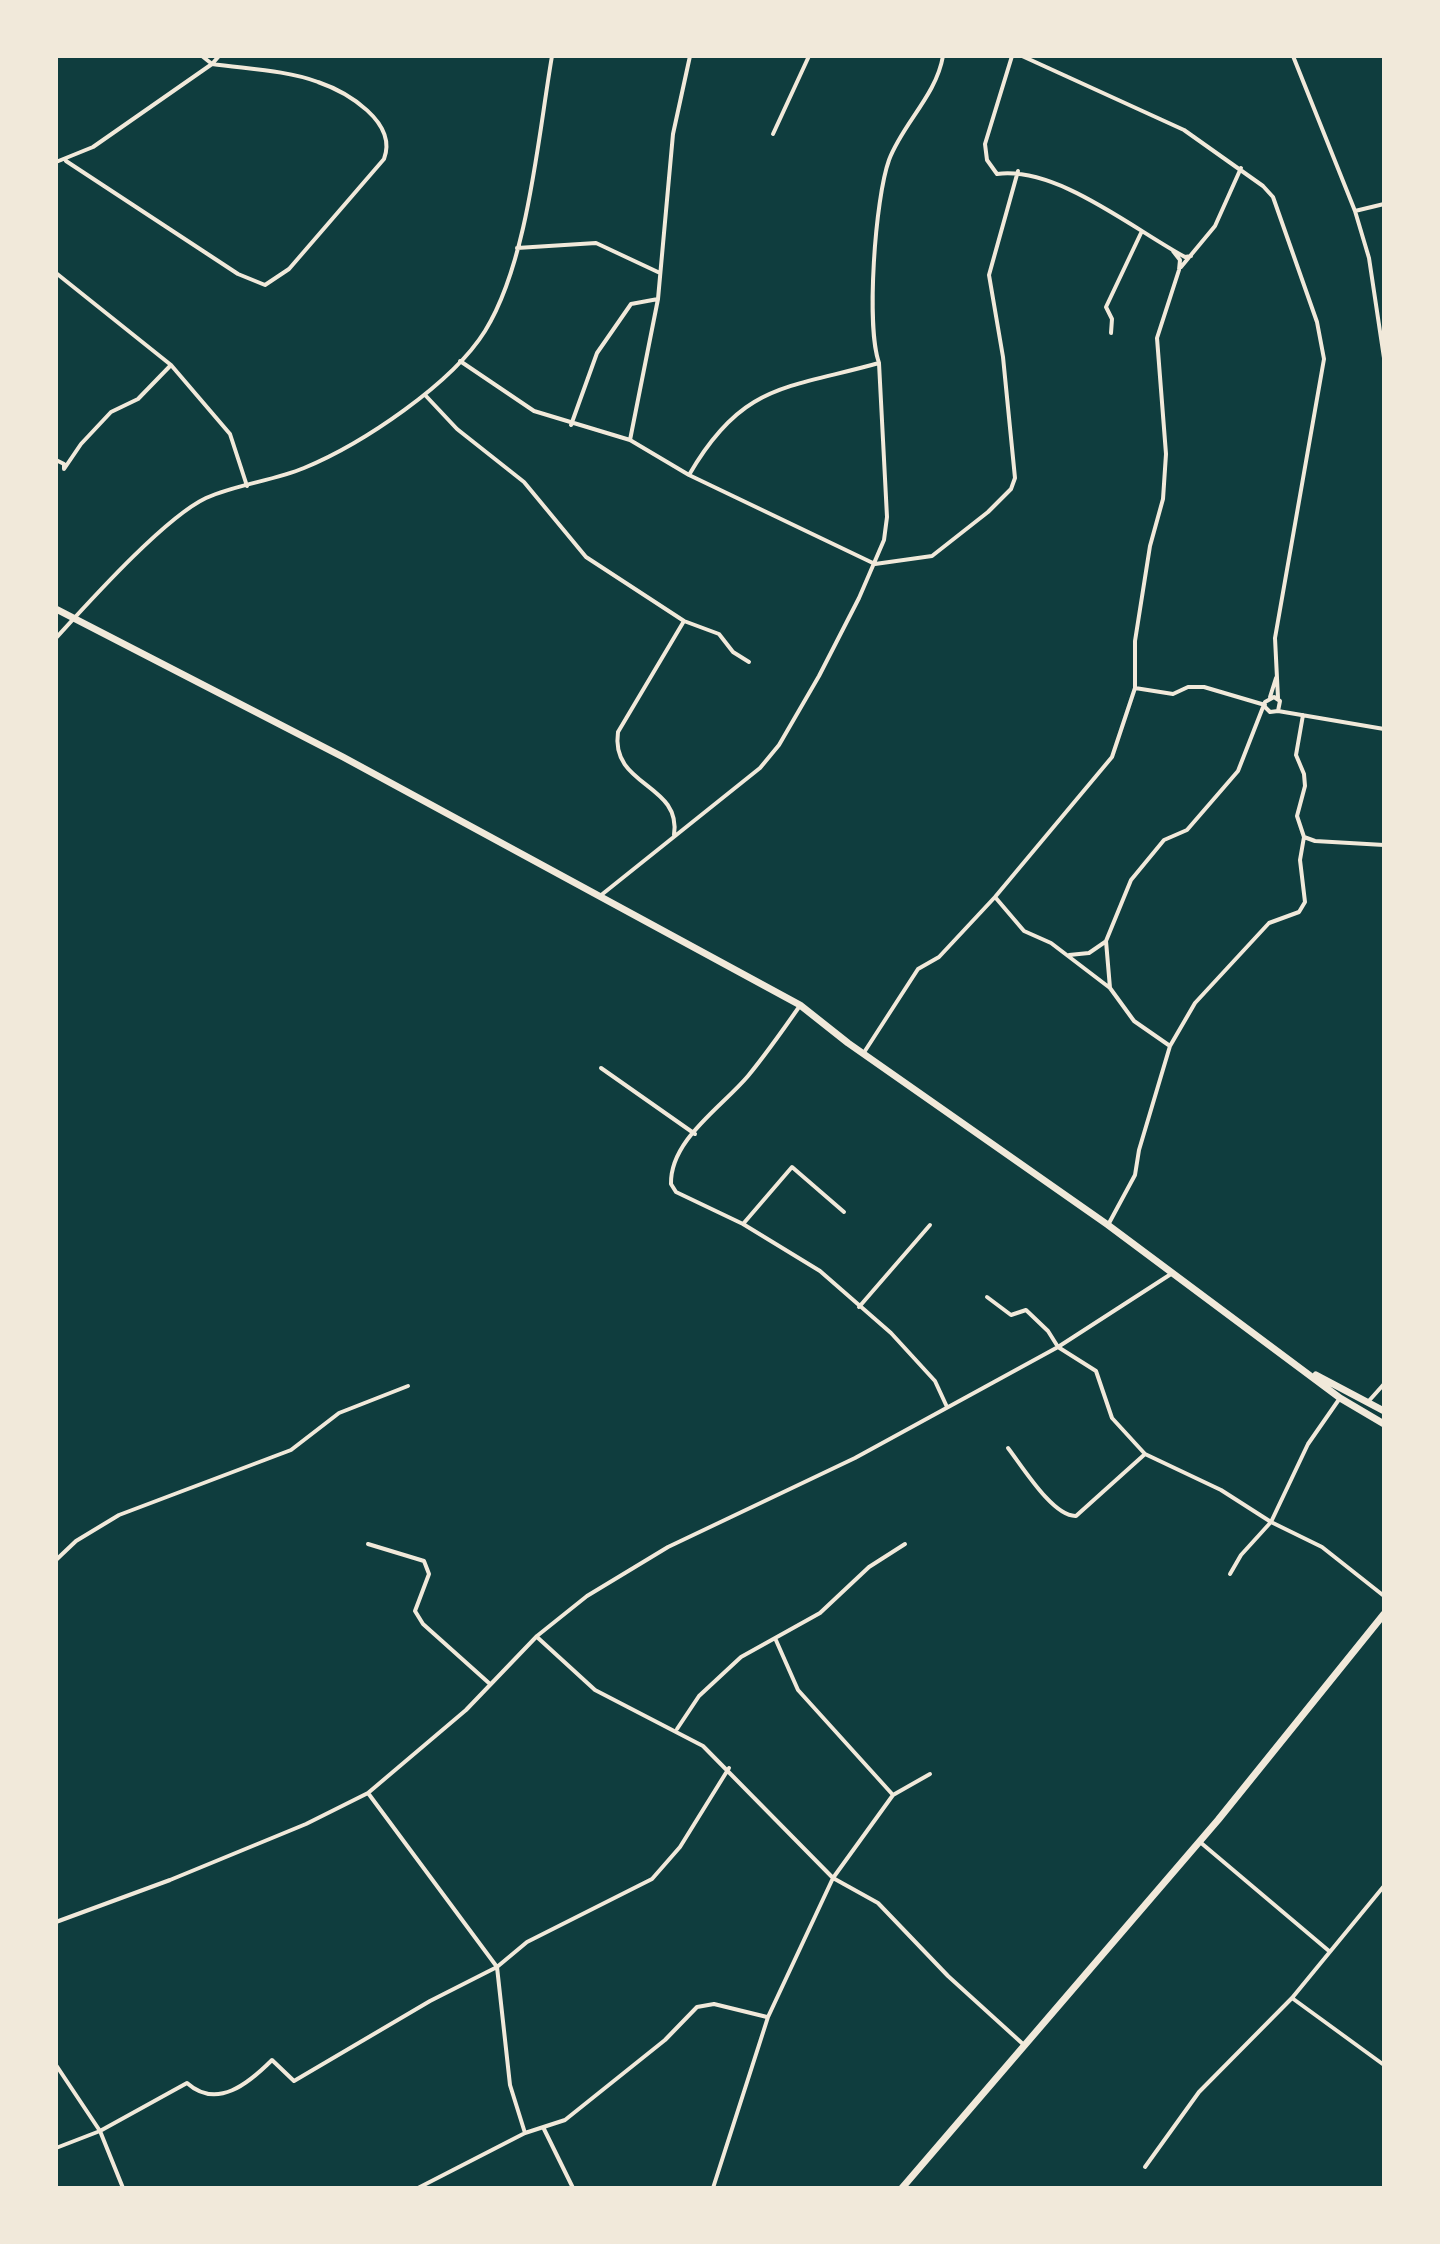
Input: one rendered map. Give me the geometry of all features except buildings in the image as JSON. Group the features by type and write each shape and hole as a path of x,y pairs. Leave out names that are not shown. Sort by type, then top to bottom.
{"main road":[{"path":"56,609 800,1005 863,1054 1108,1225 1340,1398 1384,1424"},
{"path":"1303,1368 1384,1411"},
{"path":"902,2188 1199,1841 1384,1614"}],"street":[{"path":"66,161 238,274 265,285 289,269 384,159 387,151 383,128 341,92 315,80 212,64 202,56"},
{"path":"56,162 66,161 212,64 219,56"},
{"path":"56,638 171,524 204,499 305,468 426,396 460,361 485,331 517,248 552,56"},
{"path":"630,440 658,299 673,134 690,56"},
{"path":"773,134 809,56"},
{"path":"600,896 760,768 779,745 819,676 875,564 884,540 887,517 879,363 873,346 874,265 889,160 925,103 943,56"},
{"path":"1012,56 985,144 987,160 997,174 1018,171 1080,195 1173,251 1191,256"},
{"path":"1022,56 1184,130 1241,168 1273,197 1317,322 1324,359 1275,638 1278,711"},
{"path":"1293,56 1355,211 1369,258 1384,358"},
{"path":"1179,270 1215,226 1241,168"},
{"path":"460,361 534,411 571,425 630,440 689,475 875,564 932,556 988,512 1011,489 1015,478 1003,357 989,275 1018,171"},
{"path":"1355,211 1384,204"},
{"path":"1111,333 1112,319 1106,307 1141,233"},
{"path":"517,248 596,243 660,273"},
{"path":"863,1054 918,969 939,957 995,897 1112,757 1135,688 1135,641 1164,484 1166,454 1157,338 1179,270 1180,260 1173,251"},
{"path":"56,273 171,365 230,434 247,486"},
{"path":"571,425 607,337 631,304 658,299"},
{"path":"689,475 708,442 739,410 783,387 879,363"},
{"path":"56,460 64,464 64,469 81,444 111,412 138,399 171,365"},
{"path":"426,396 457,429 524,482 586,557 684,621 719,634 733,652 749,662"},
{"path":"674,835 676,822 668,804 622,765 616,748 618,732 684,621"},
{"path":"1110,988 1106,941 1131,880 1164,840 1187,830 1238,771 1277,672"},
{"path":"1135,688 1173,694 1188,687 1204,687 1267,702 1279,700"},
{"path":"1279,700 1290,711"},
{"path":"1267,702 1270,712"},
{"path":"1260,714 1290,711 1384,729"},
{"path":"1108,1225 1135,1175 1139,1150 1170,1046 1195,1003 1269,923 1299,912 1305,902 1300,860 1304,837 1297,816 1304,774 1296,755 1303,715"},
{"path":"1304,837 1315,841 1384,845"},
{"path":"995,897 1024,931 1051,943 1110,988 1134,1021 1170,1046"},
{"path":"1067,955 1089,953 1106,941"},
{"path":"800,1005 746,1078 708,1115 675,1161 671,1184 676,1192 743,1224 799,1256 891,1333 935,1381 947,1407"},
{"path":"601,1068 695,1134"},
{"path":"743,1224 792,1167 844,1212"},
{"path":"859,1307 930,1225"},
{"path":"56,1922 306,1824 368,1793 466,1710 537,1636 587,1596 668,1547 855,1458 1058,1347 1171,1274"},
{"path":"987,1297 1011,1315 1026,1310 1048,1331 1058,1347 1096,1371 1112,1418 1145,1454 1221,1490 1271,1522 1322,1547 1384,1596"},
{"path":"1367,1403 1384,1384"},
{"path":"56,1560 76,1541 119,1515 291,1450 339,1413 408,1386"},
{"path":"1230,1574 1241,1555 1271,1522 1308,1444 1340,1398"},
{"path":"1008,1448 1058,1511 1070,1517 1076,1516 1145,1454"},
{"path":"368,1544 424,1561 429,1574 415,1611 423,1624 490,1684"},
{"path":"677,1729 709,1686 741,1657 820,1613 869,1567 905,1544"},
{"path":"537,1636 595,1690 677,1729 729,1768 833,1878 878,1903 948,1976 1024,2045"},
{"path":"775,1638 798,1690 893,1795"},
{"path":"56,2148 100,2131 187,2083 198,2093 210,2096 246,2086 272,2060 294,2081 430,2001 497,1967 527,1942 652,1879 680,1847 729,1768"},
{"path":"713,2188 768,2017 833,1878 893,1795 930,1774"},
{"path":"368,1793 497,1967 510,2085 525,2133"},
{"path":"1199,1841 1329,1951"},
{"path":"1145,2167 1199,2092 1292,1998 1384,1886"},
{"path":"1292,1998 1384,2065"},
{"path":"418,2188 525,2133 565,2120 665,2040 697,2007 714,2004 768,2017"},
{"path":"56,2065 100,2131 123,2188"},
{"path":"543,2127 573,2188"}]}
